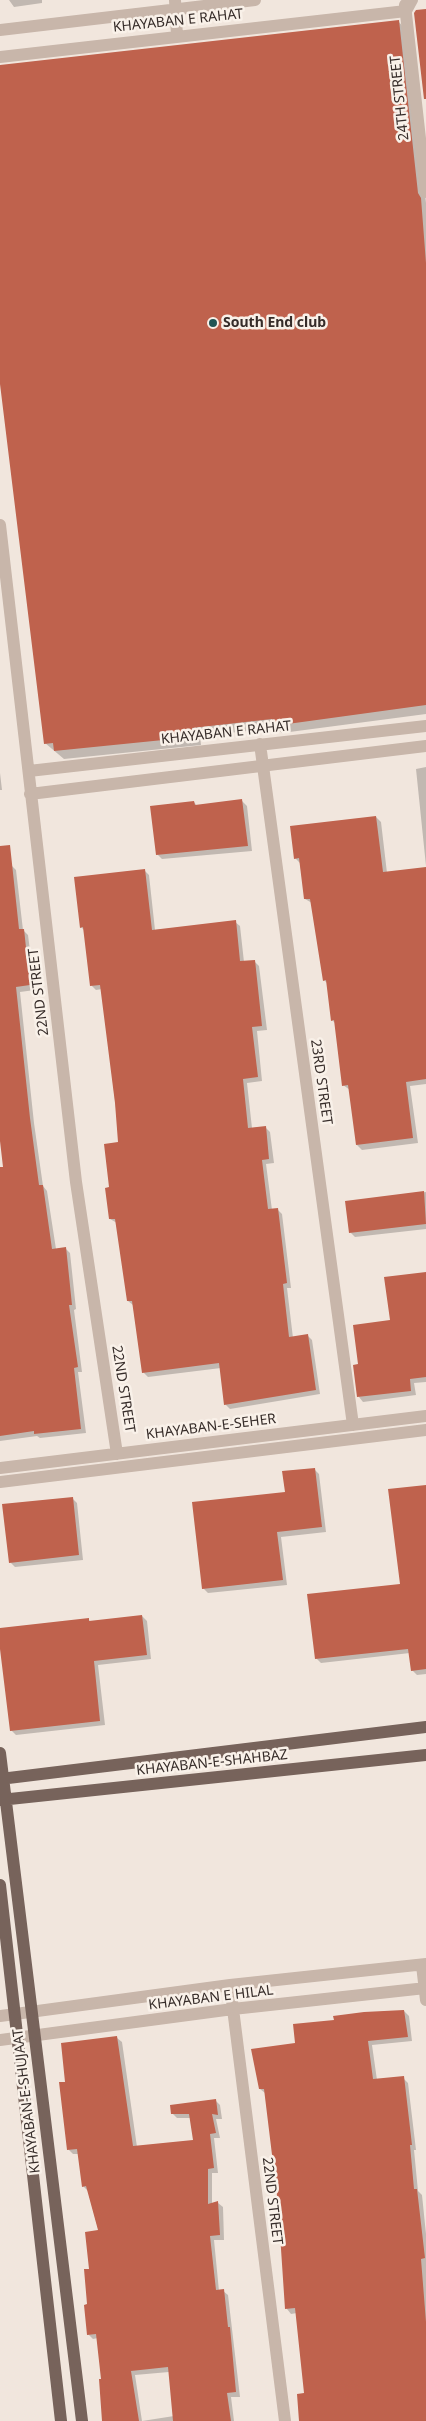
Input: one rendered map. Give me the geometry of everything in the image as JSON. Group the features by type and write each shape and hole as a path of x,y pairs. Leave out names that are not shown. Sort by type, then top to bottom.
{"main road":[{"name":"KHAYABAN-E-SHAHBAZ","path":"2,1778 426,1727"},
{"name":"KHAYABAN-E-SHUJAAT","path":"0,1753 3,1800 32,2012 82,2421"},
{"name":"KHAYABAN-E-SHAHBAZ","path":"3,1800 426,1755"},
{"name":"KHAYABAN-E-SHUJAAT","path":"0,1885 61,2421"}],"street":[{"name":"KHAYABAN E RAHAT","path":"0,30 175,5 256,0"},
{"path":"405,6 412,0"},
{"path":"175,5 178,36"},
{"name":"KHAYABAN E RAHAT","path":"0,57 405,6"},
{"name":"24TH STREET","path":"405,6 426,192"},
{"name":"22ND STREET","path":"0,525 76,1182 117,1454"},
{"name":"KHAYABAN E RAHAT","path":"29,771 426,726"},
{"name":"23RD STREET","path":"260,744 353,1425"},
{"path":"30,794 426,746"},
{"name":"KHAYABAN-E-SEHER","path":"0,1468 426,1416"},
{"path":"0,1482 426,1430"},
{"path":"424,1965 425,1992"},
{"name":"KHAYABAN E HILAL","path":"0,2016 230,1985 424,1965"},
{"name":"22ND STREET","path":"230,1985 285,2421"},
{"name":"KHAYABAN E HILAL","path":"0,2040 34,2037 233,2009 425,1992"}],"building":[{"path":"426,9 426,99 424,99 414,13 416,10"},
{"name":"South End club","path":"399,20 418,193 421,198 426,263 426,705 273,726 272,719 192,728 193,737 54,751 53,743 44,744 0,384 0,65"},
{"path":"242,799 248,846 156,855 150,806 194,801 195,805"},
{"path":"376,816 383,872 426,867 426,1079 406,1082 413,1138 356,1145 348,1085 342,1086 334,1020 331,1021 326,980 323,981 310,899 304,899 299,858 294,859 290,826"},
{"path":"10,845 19,929 24,929 30,985 16,987 30,1118 39,1185 43,1185 52,1249 66,1247 72,1305 69,1305 78,1367 74,1368 81,1429 34,1434 34,1431 0,1436 0,1167 3,1167 0,1141 0,846"},
{"path":"145,869 152,930 236,920 240,961 255,960 262,1026 252,1027 258,1077 243,1079 248,1128 266,1126 269,1159 262,1160 268,1209 278,1208 287,1283 283,1284 289,1337 308,1334 316,1390 224,1405 219,1363 142,1373 132,1301 127,1301 115,1219 109,1219 105,1188 109,1187 104,1144 118,1142 115,1103 100,985 90,986 83,927 80,928 74,877"},
{"path":"424,1191 426,1224 349,1233 345,1201"},
{"path":"426,1272 426,1377 410,1379 411,1391 357,1397 353,1365 358,1364 353,1325 390,1320 384,1277"},
{"path":"315,1468 322,1527 277,1532 283,1580 202,1589 192,1502 285,1492 282,1471"},
{"path":"426,1485 426,1669 411,1671 408,1649 315,1659 307,1594 400,1584 388,1489"},
{"path":"73,1497 79,1555 9,1563 2,1504"},
{"path":"142,1615 147,1655 94,1661 100,1721 10,1731 0,1649 0,1628 89,1618 89,1621"},
{"path":"404,2010 408,2037 368,2041 373,2079 404,2076 412,2145 410,2145 414,2189 417,2189 425,2258 421,2259 426,2322 426,2421 299,2421 297,2394 304,2393 295,2308 285,2309 278,2204 264,2089 259,2089 251,2049 295,2043 293,2024 334,2020 333,2016 364,2012"},
{"path":"117,2036 133,2146 193,2140 189,2114 171,2114 170,2105 216,2099 218,2115 212,2114 216,2133 210,2134 214,2168 208,2169 208,2204 218,2201 220,2235 210,2236 216,2290 224,2289 228,2327 230,2327 236,2392 227,2393 231,2421 173,2421 168,2367 131,2371 139,2421 102,2421 99,2379 101,2379 96,2334 87,2335 84,2305 87,2304 84,2269 89,2269 85,2232 98,2230 86,2186 82,2187 77,2149 67,2150 59,2082 65,2082 61,2043"}],"place":[{"name":"South End club","path":"213,323"}]}
